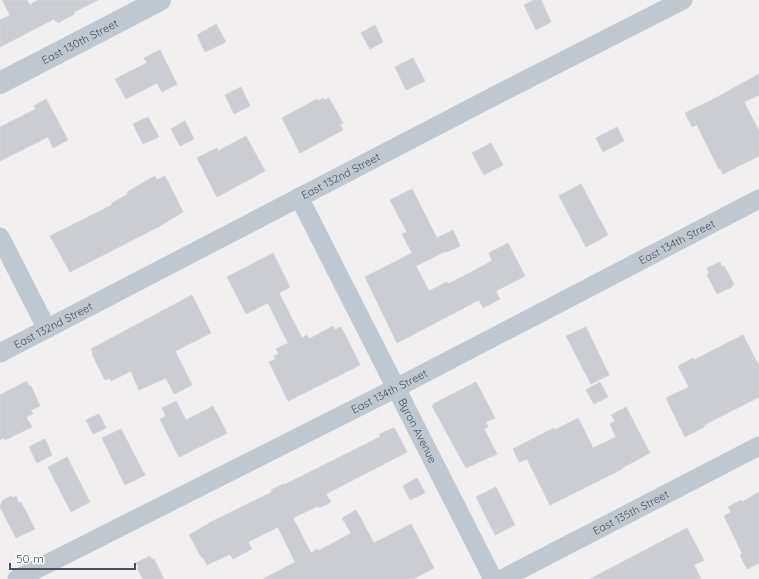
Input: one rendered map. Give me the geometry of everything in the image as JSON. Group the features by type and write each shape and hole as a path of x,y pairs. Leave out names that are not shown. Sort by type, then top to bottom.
{"street":[{"name":"East 130th Street","path":"0,83 160,0"},
{"name":"East 132nd Street","path":"0,353 298,197 683,0"},
{"name":"Byron Avenue","path":"298,197 493,579"},
{"name":"East 134th Street","path":"17,579 396,388 759,199"},
{"path":"0,237 47,329"},
{"name":"East 135th Street","path":"502,579 759,446"}],"building":[{"path":"2,0 27,0 30,5 38,0 98,0 74,12 74,14 58,23 54,19 0,47 0,20 10,15"},
{"path":"534,0 541,0 551,22 536,30 524,5"},
{"path":"216,24 226,42 205,52 197,35"},
{"path":"375,25 383,42 370,49 361,33"},
{"path":"160,50 177,84 162,92 157,83 126,99 115,79 147,63 144,58"},
{"path":"413,58 425,81 406,90 395,67"},
{"path":"759,74 759,95 744,102 759,131 759,156 723,174 697,125 692,127 685,113"},
{"path":"241,87 250,106 234,114 225,95"},
{"path":"323,98 325,100 329,98 343,123 340,124 343,130 300,153 282,118 317,99 318,101"},
{"path":"46,99 68,140 53,148 48,137 0,161 0,127 36,109 34,106"},
{"path":"148,117 159,137 143,144 133,124"},
{"path":"185,121 194,139 180,146 171,129"},
{"path":"617,127 624,141 603,152 596,138"},
{"path":"246,136 265,171 217,197 197,158 217,148 218,151"},
{"path":"491,143 503,165 484,175 472,153"},
{"path":"155,176 157,180 165,176 183,212 160,226 70,272 50,236 112,205 111,204 128,194 127,192"},
{"path":"581,184 608,235 586,247 559,196"},
{"path":"412,189 437,238 453,230 460,246 447,252 446,251 416,266 429,291 447,282 448,284 492,261 489,253 508,243 525,276 498,290 496,292 500,299 483,308 479,300 397,343 365,277 412,253 402,234 407,232 390,200"},
{"path":"273,253 290,287 279,293 302,338 307,335 309,339 333,326 335,330 341,327 360,365 288,401 269,362 276,359 274,356 279,354 276,349 288,343 268,303 246,314 227,277"},
{"path":"720,262 722,267 724,266 734,284 732,287 717,294 707,275 709,274 707,268"},
{"path":"192,295 211,333 175,351 192,385 174,394 166,378 139,390 131,371 111,381 110,378 105,380 91,349"},
{"path":"586,327 609,375 591,384 566,336"},
{"path":"743,335 759,366 759,397 704,425 704,427 685,437 666,398 689,387 678,366 693,358 694,360"},
{"path":"27,381 29,387 31,386 40,406 31,410 33,414 26,417 32,427 5,440 4,438 0,440 0,395"},
{"path":"476,382 495,418 486,422 488,427 484,429 497,454 466,468 432,406 434,405 433,404"},
{"path":"600,382 608,397 594,404 586,390"},
{"path":"176,401 186,420 213,406 227,433 179,457 160,419 166,416 162,408"},
{"path":"626,407 650,453 622,469 550,505 527,459 519,462 513,449 554,428 555,430 578,418 593,448 616,437 610,424 615,421 611,415"},
{"path":"99,414 106,428 93,434 86,420"},
{"path":"393,428 395,429 407,452 326,494 331,502 319,508 318,506 293,518 311,553 317,549 318,551 350,534 351,533 342,518 356,510 374,543 411,524 434,568 413,579 263,579 295,562 278,527 248,542 252,549 233,559 230,554 207,565 203,557 202,558 189,535 213,521 270,493 272,491 271,490 380,437 380,434"},
{"path":"121,429 145,475 125,485 102,438"},
{"path":"45,439 52,455 37,463 29,447"},
{"path":"67,457 90,502 71,512 48,467"},
{"path":"417,478 425,493 410,500 403,486"},
{"path":"496,487 515,525 495,535 476,497"},
{"path":"759,492 759,563 747,569 740,555 742,553 724,516 731,512 728,507 741,500 742,502"},
{"path":"11,496 12,498 16,496 19,503 21,502 35,529 16,538 0,507 2,501"},
{"path":"687,528 704,560 694,565 701,579 590,579"},
{"path":"150,556 152,560 154,559 164,579 143,579 136,563"}]}
